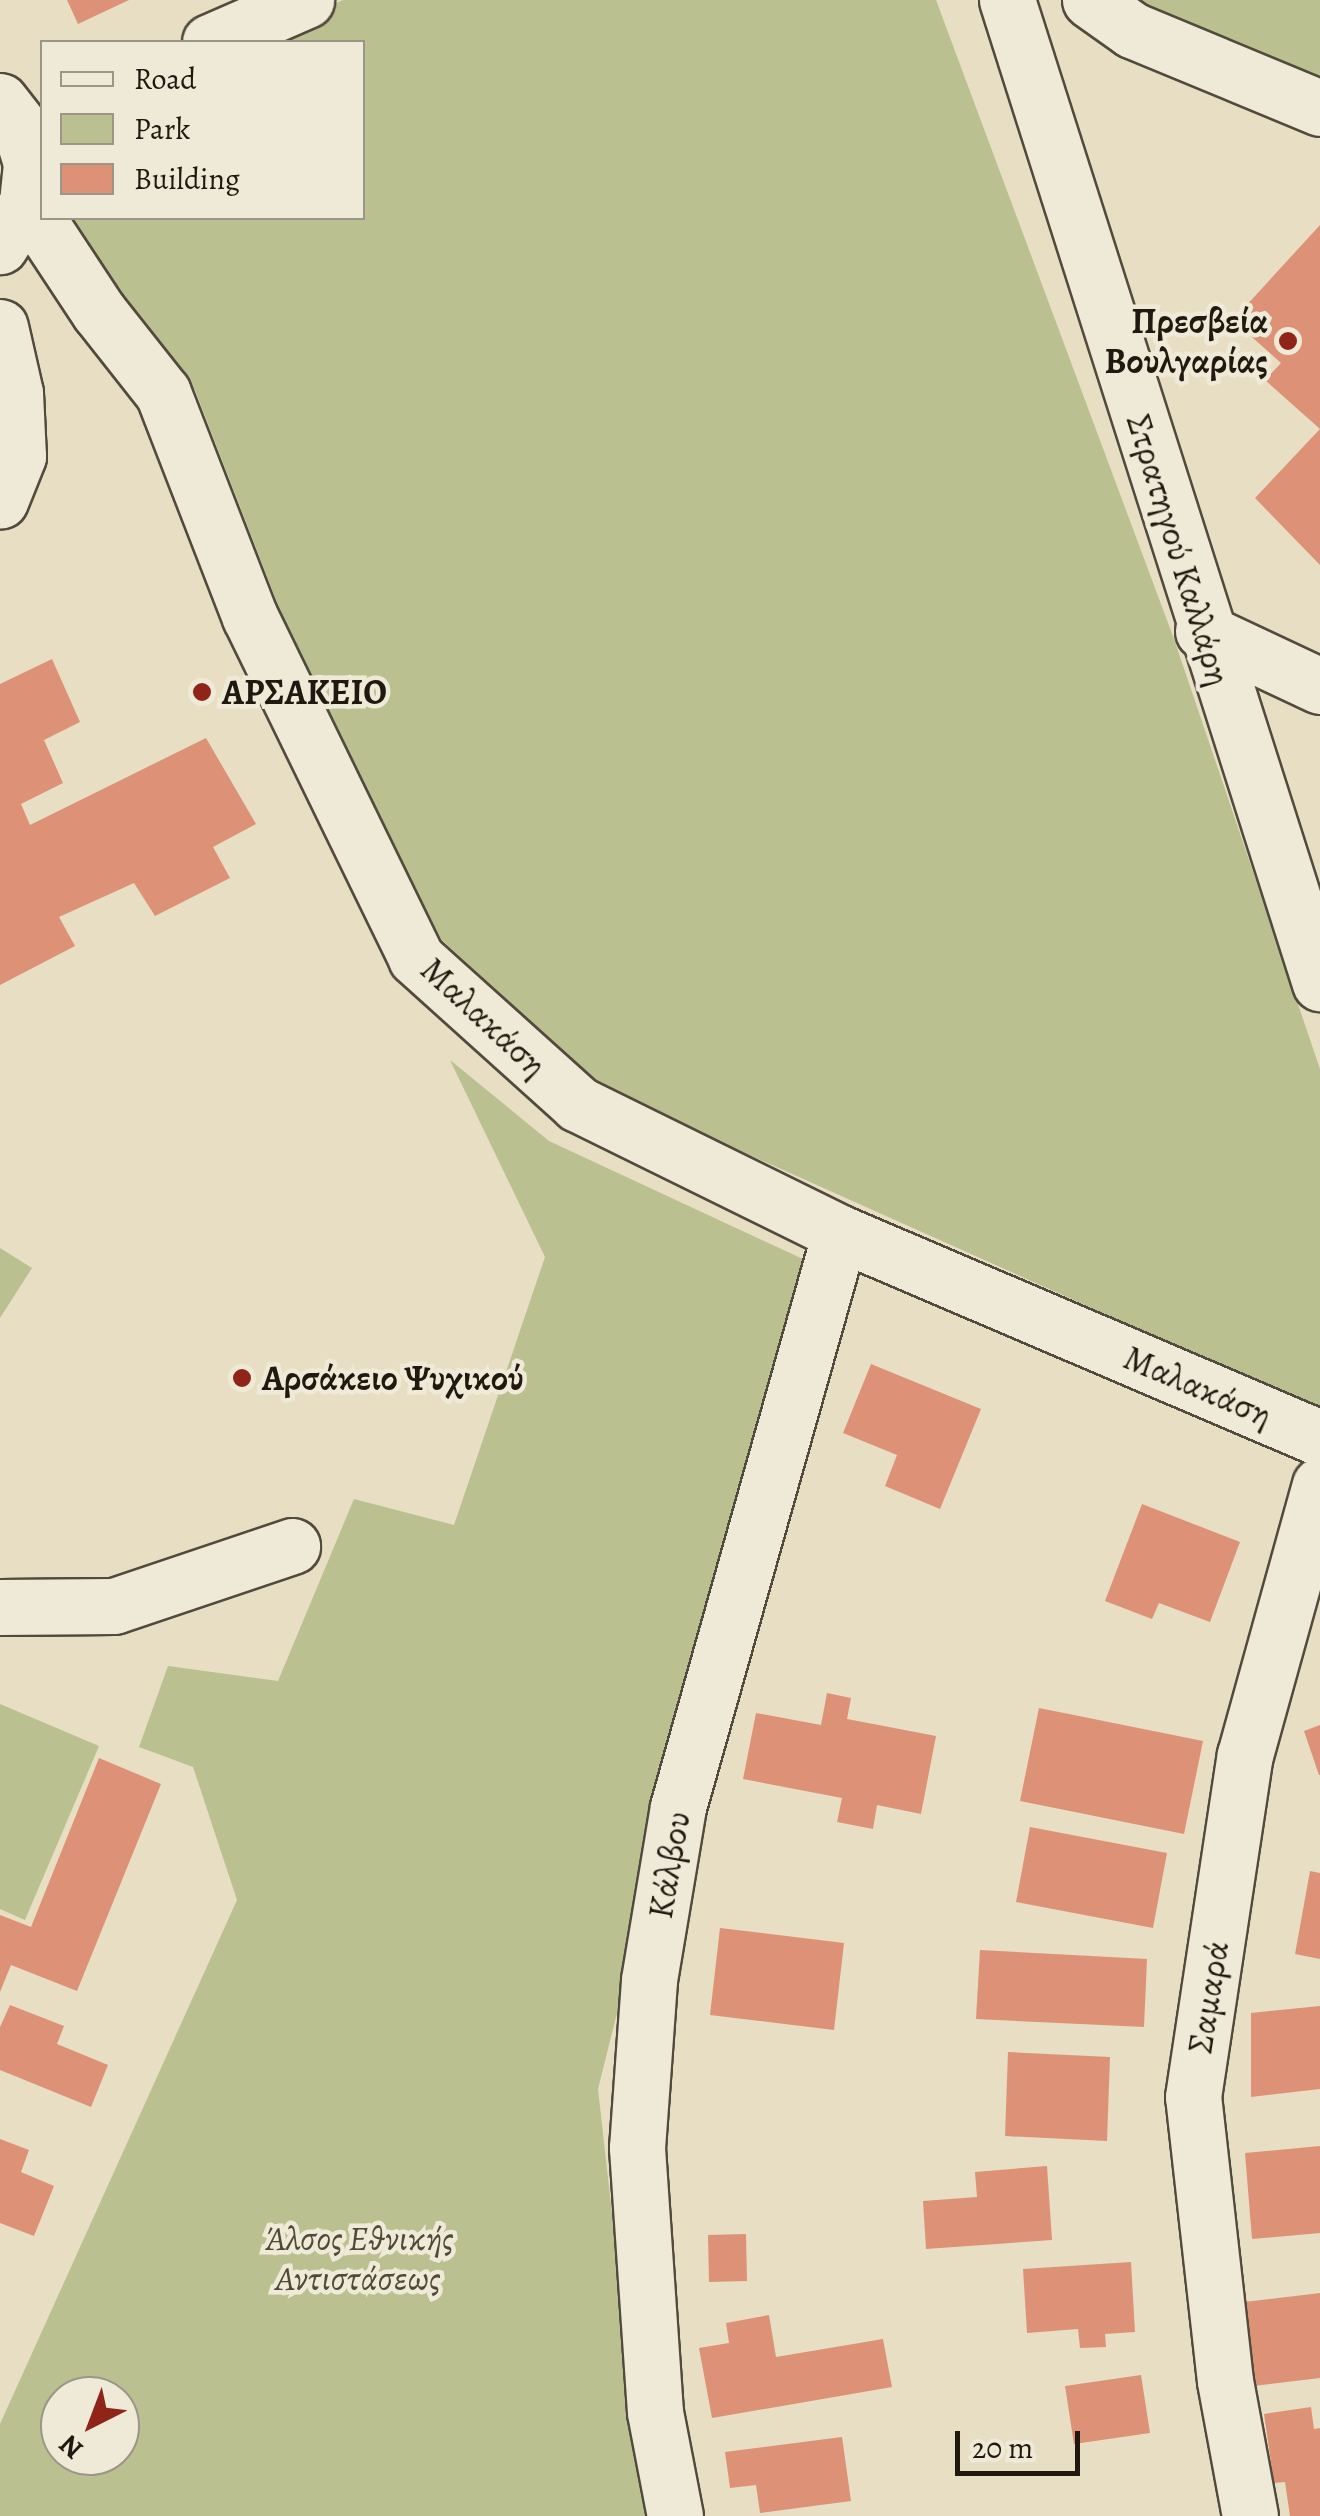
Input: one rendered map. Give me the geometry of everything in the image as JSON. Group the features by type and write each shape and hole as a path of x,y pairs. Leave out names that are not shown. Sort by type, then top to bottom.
{"street":[{"path":"215,40 306,0"},
{"name":"Στρατηγού Καλλάρη","path":"1007,0 1203,631 1320,983"},
{"path":"1030,70 1088,0 1132,30 1320,108"},
{"path":"14,225 31,164 21,115"},
{"name":"Μαλακάση","path":"14,225 99,312 163,393 250,617 416,958 578,1104 840,1233 1320,1438"},
{"path":"0,327 15,394 18,456 0,501"},
{"path":"1203,631 1320,686"},
{"name":"Κάλβου","path":"675,2516 654,2412 637,2148 648,1980 678,1807 840,1233"},
{"name":"Σαμαρά","path":"1250,2516 1225,2380 1193,2097 1245,1755 1320,1485"},
{"path":"0,1607 114,1606 292,1546"}],"green space":[{"path":"343,0 936,0 1174,639 1320,1069 1320,1410 604,1090 441,939 297,654 195,390 59,240 56,220 365,220 365,40 253,40"},
{"path":"1097,0 1320,0 1320,105"},
{"name":"Άλσος Εθνικής Αντιστάσεως","path":"450,1060 549,1141 805,1260 598,2089 646,2516 0,2516 0,2424 237,1900 193,1767 139,1747 168,1666 278,1681 354,1499 454,1525 545,1257"},
{"path":"0,1248 32,1268 0,1318"},
{"path":"0,1704 99,1746 25,1920 0,1909"}],"building":[{"path":"67,0 129,0 78,24"},
{"name":"Πρεσβεία Βουλγαρίας","path":"1320,225 1320,429 1265,380 1281,363 1233,320"},
{"path":"1320,429 1320,565 1255,498"},
{"path":"52,659 80,722 44,740 63,783 21,804 30,825 206,738 256,824 213,847 230,878 155,916 134,883 59,917 75,946 0,985 0,684"},
{"path":"871,1364 981,1409 940,1509 885,1486 897,1455 843,1433"},
{"path":"1142,1504 1240,1542 1210,1622 1159,1603 1152,1619 1105,1601"},
{"path":"827,1693 851,1698 847,1719 936,1736 921,1814 877,1805 873,1829 837,1822 842,1798 743,1779 756,1713 821,1725"},
{"path":"1039,1708 1203,1741 1184,1834 1020,1801"},
{"path":"1320,1725 1320,1775 1319,1775 1304,1731"},
{"path":"99,1758 161,1784 77,1991 11,1965 0,1992 0,1915 31,1927"},
{"path":"1030,1827 1167,1853 1153,1928 1016,1902"},
{"path":"1310,1871 1320,1873 1320,1959 1295,1954"},
{"path":"720,1928 844,1943 834,2030 710,2015"},
{"path":"980,1950 1147,1959 1144,2027 976,2019"},
{"path":"10,2005 64,2026 57,2044 108,2065 91,2107 0,2070 0,2027"},
{"path":"1320,2006 1320,2089 1251,2097 1251,2013"},
{"path":"1008,2052 1110,2057 1107,2141 1005,2136"},
{"path":"0,2139 29,2150 21,2172 54,2186 34,2236 0,2223"},
{"path":"1320,2146 1320,2233 1252,2239 1245,2153"},
{"path":"1047,2166 1052,2240 926,2249 923,2201 977,2197 975,2172"},
{"path":"746,2234 747,2281 709,2282 708,2235"},
{"path":"1131,2262 1135,2332 1105,2334 1106,2347 1080,2348 1078,2329 1027,2333 1023,2269"},
{"path":"1320,2293 1320,2378 1254,2386 1244,2302"},
{"path":"769,2315 776,2357 883,2339 892,2387 712,2418 699,2348 729,2343 726,2323"},
{"path":"1141,2375 1150,2433 1074,2444 1065,2386"},
{"path":"1311,2407 1314,2429 1320,2428 1320,2516 1290,2516 1285,2482 1274,2483 1264,2414"},
{"path":"842,2437 851,2501 760,2513 756,2485 730,2488 725,2452"}],"place":[{"name":"Πρεσβεία Βουλγαρίας","path":"1288,341"},
{"name":"ΑΡΣΑΚΕΙΟ","path":"202,692"},
{"name":"Αρσάκειο Ψυχικού","path":"242,1378"}]}
